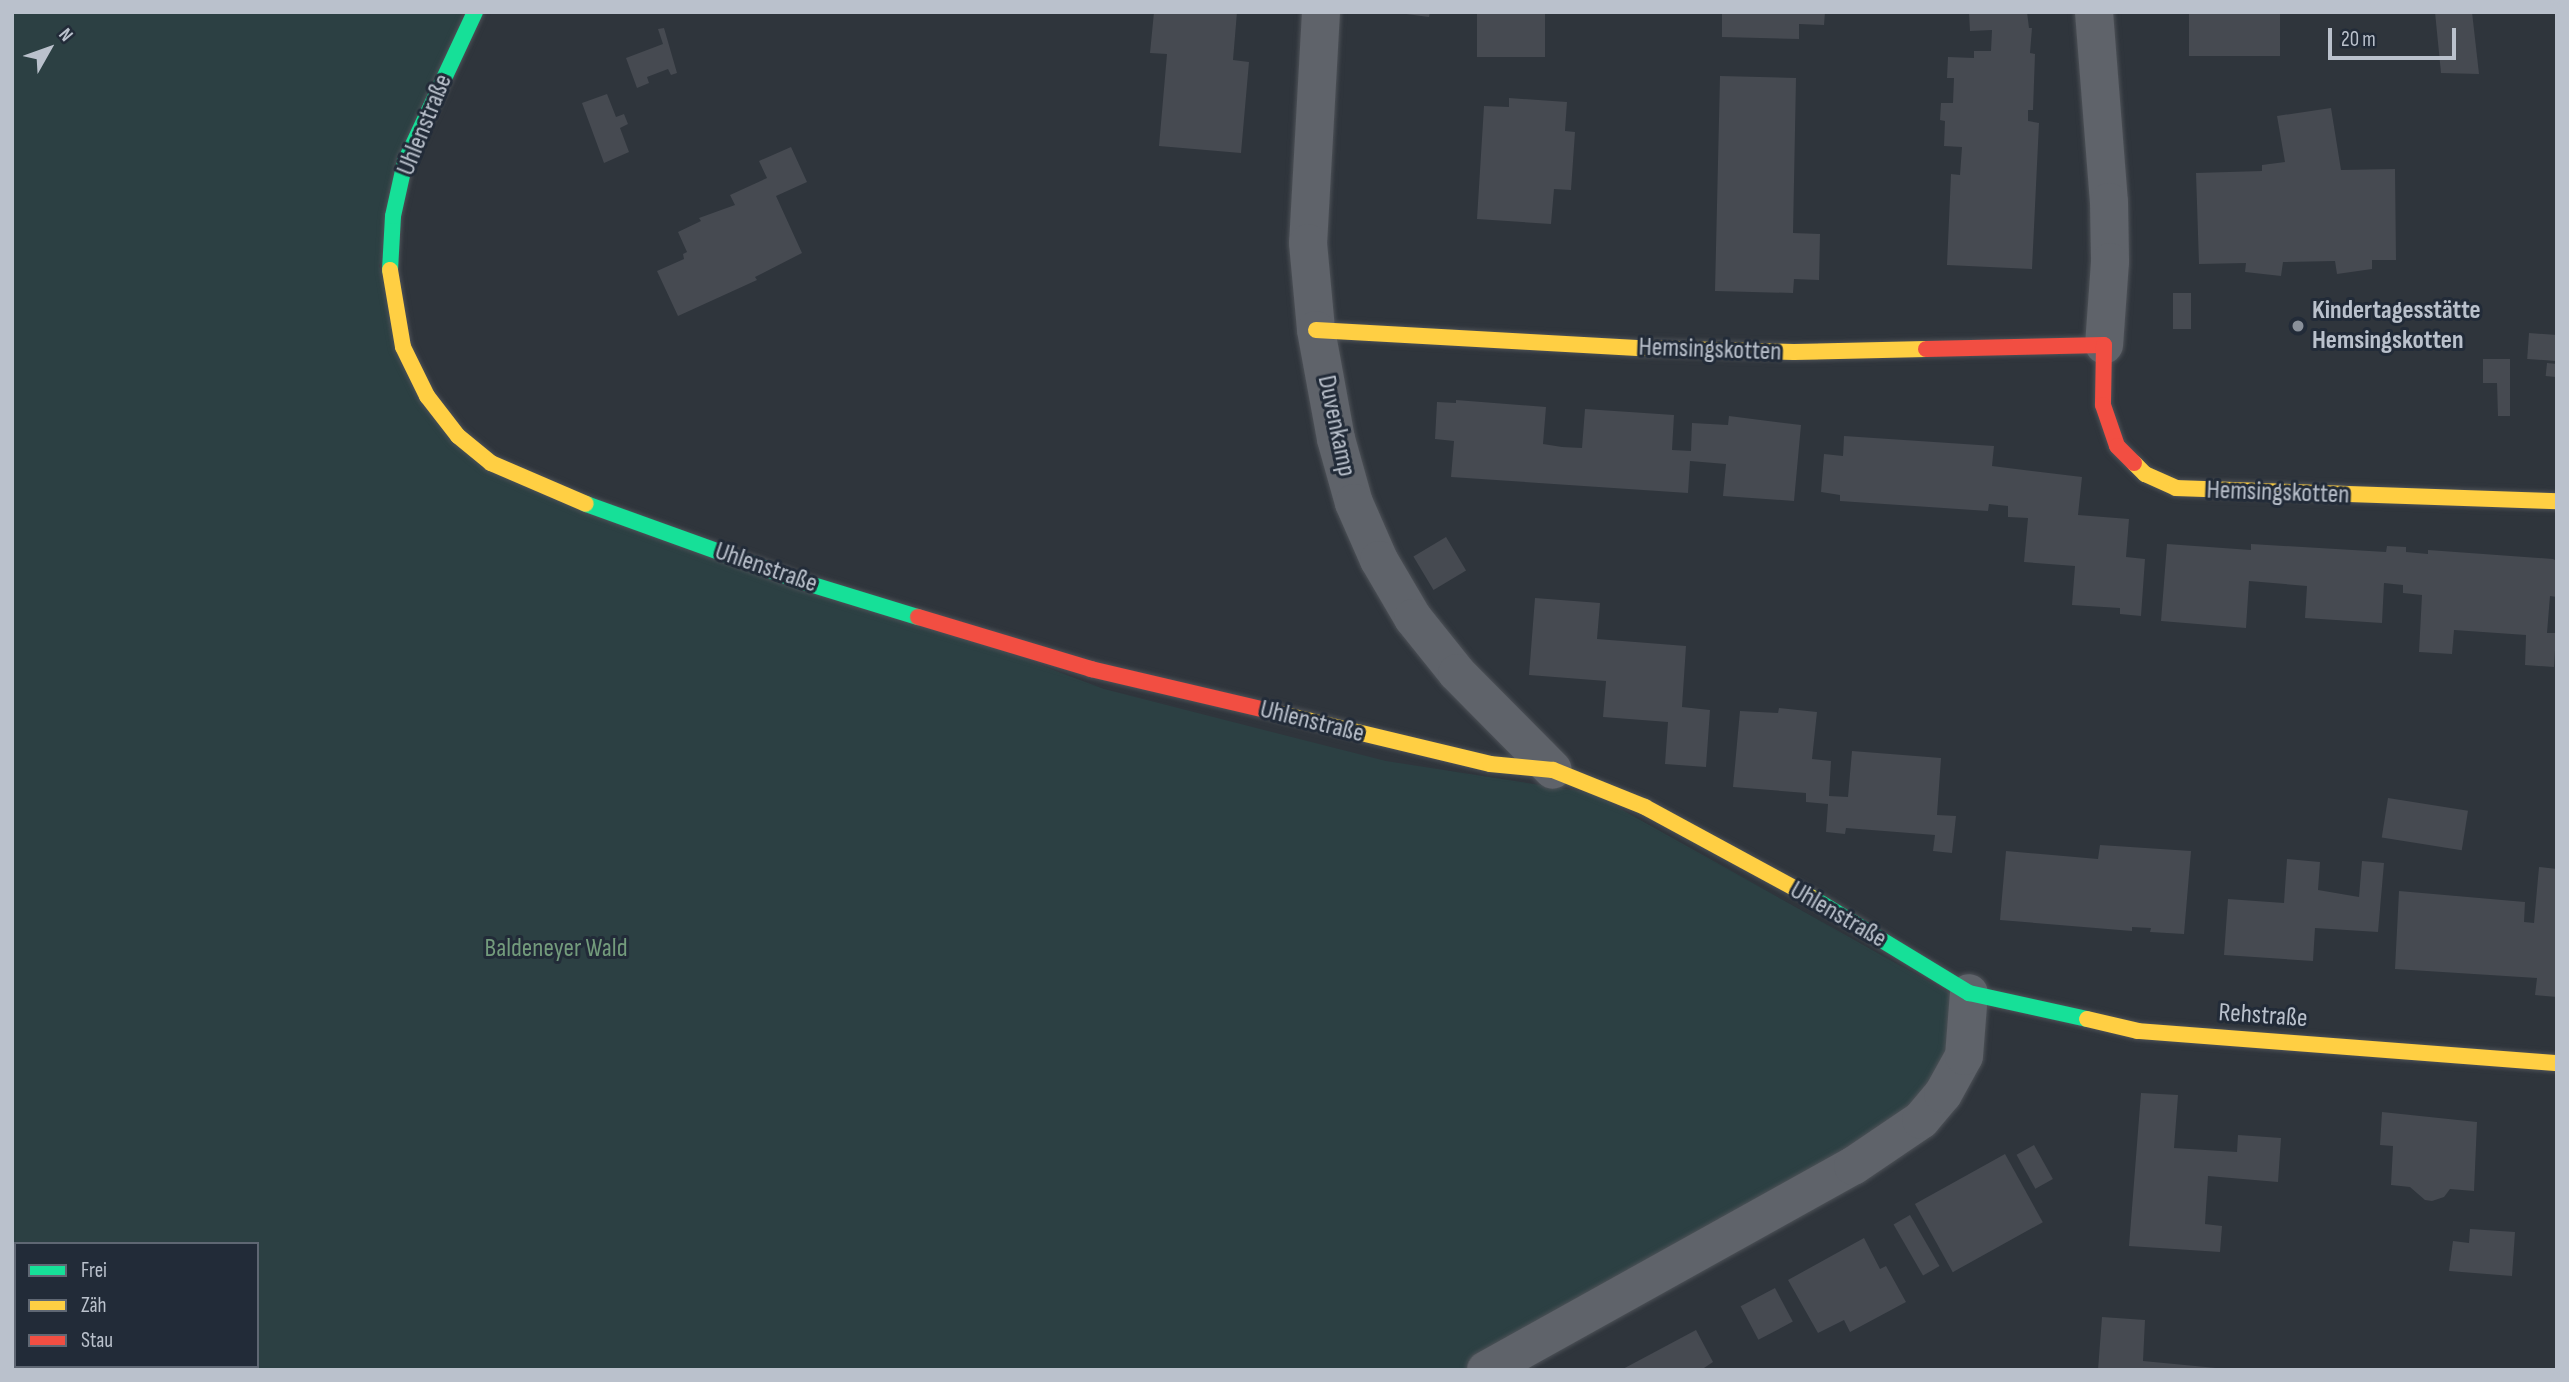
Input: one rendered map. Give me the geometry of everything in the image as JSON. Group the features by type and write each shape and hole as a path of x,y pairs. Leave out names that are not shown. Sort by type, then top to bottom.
{"street":[{"name":"Uhlenstraße","path":"475,12 405,162 393,216 389,264 403,347 428,396 458,436 491,463 552,492 800,581 1091,669 1490,764 1553,770 1599,786 1656,813 1838,911 1969,993"},
{"name":"Duvenkamp","path":"1321,12 1308,243 1316,330 1336,439 1354,503 1379,559 1413,618 1457,673 1553,770"},
{"name":"Hemsingskotten","path":"2094,12 2109,202 2110,262 2103,405 2117,446 2145,474 2176,488 2557,501"},
{"name":"Hemsingskotten","path":"1316,330 1642,348 1794,352 2104,345"},
{"name":"Rehstraße","path":"1969,993 2138,1031 2557,1063"},
{"path":"1486,1370 1853,1166 1921,1120 1943,1094 1964,1056 1969,993"}],"green space":[{"name":"Baldeneyer Wald","path":"12,12 464,12 379,266 453,444 1104,689 1386,761 1592,793 1958,998 1940,1092 1473,1370 12,1370"}],"building":[{"path":"1154,12 1237,12 1233,60 1249,62 1241,153 1159,146 1167,54 1150,53"},
{"path":"1391,12 1430,12 1429,17"},
{"path":"1477,12 1545,12 1545,57 1477,57"},
{"path":"1722,12 1825,12 1824,25 1799,24 1799,39 1722,37"},
{"path":"1969,12 2027,12 2029,28 2032,28 2030,53 2035,54 2033,110 2028,110 2028,121 2039,123 2032,269 1947,265 1951,174 1960,175 1962,147 1944,146 1945,121 1940,120 1941,103 1953,103 1954,78 1947,78 1948,57 1974,58 1974,51 1991,51 1992,30 1970,31"},
{"path":"2189,12 2280,12 2280,56 2189,56"},
{"path":"2435,12 2472,12 2479,74 2441,73"},
{"path":"664,28 677,73 671,75 668,69 647,77 649,83 637,88 626,58 663,44 658,29"},
{"path":"1720,76 1796,78 1793,233 1820,234 1819,280 1794,279 1793,293 1715,291"},
{"path":"607,94 616,117 624,114 628,124 620,128 629,152 604,163 582,103"},
{"path":"1509,98 1567,102 1565,131 1575,132 1571,190 1554,189 1551,224 1477,219 1484,106 1509,107"},
{"path":"2331,108 2341,170 2395,169 2396,260 2372,260 2372,269 2337,274 2335,261 2283,262 2281,276 2245,272 2246,263 2199,264 2196,173 2262,171 2262,165 2285,162 2277,116"},
{"path":"791,147 807,182 776,196 802,253 755,277 757,280 678,316 657,271 684,259 683,254 687,252 678,232 701,221 699,218 735,205 730,195 767,178 759,161"},
{"path":"2173,293 2191,293 2191,329 2173,329"},
{"path":"2529,333 2557,335 2555,361 2527,359"},
{"path":"2483,359 2510,359 2510,416 2498,416 2497,383 2483,383"},
{"path":"2547,363 2557,364 2556,377 2546,376"},
{"path":"1456,400 1546,407 1543,444 1562,447 1582,448 1585,409 1674,415 1672,450 1691,451 1692,423 1728,425 1729,416 1801,425 1794,501 1723,496 1726,464 1690,461 1688,493 1451,477 1454,441 1435,439 1437,402 1456,403"},
{"path":"1844,436 1994,446 1992,466 2082,477 2078,515 2129,519 2126,557 2145,559 2141,616 2120,614 2120,608 2072,605 2075,566 2024,562 2028,518 2008,517 2008,506 1989,504 1988,511 1840,501 1840,495 1821,492 1824,454 1843,456"},
{"path":"1446,537 1466,570 1434,590 1413,557"},
{"path":"2167,544 2251,550 2251,544 2386,552 2387,546 2406,547 2406,552 2428,554 2428,550 2553,559 2557,561 2557,597 2550,596 2547,633 2556,633 2554,667 2525,665 2526,635 2454,630 2452,654 2419,652 2422,595 2403,593 2403,585 2384,583 2382,623 2305,618 2307,586 2249,581 2246,628 2161,621"},
{"path":"1535,598 1600,603 1597,639 1686,646 1682,707 1710,710 1706,767 1665,764 1668,722 1603,717 1606,681 1529,675"},
{"path":"1779,708 1817,712 1812,759 1831,761 1829,796 1848,797 1852,751 1941,758 1937,815 1956,816 1952,853 1933,851 1935,835 1846,828 1845,834 1826,832 1828,804 1806,802 1806,793 1733,787 1740,711 1778,713"},
{"path":"2388,798 2468,811 2462,850 2382,838"},
{"path":"2100,845 2191,851 2184,934 2150,932 2151,928 2132,927 2132,931 2000,920 2006,851 2098,859"},
{"path":"2287,859 2320,862 2318,890 2359,897 2362,861 2384,863 2378,932 2315,928 2313,961 2224,955 2228,899 2284,903"},
{"path":"2539,867 2557,869 2557,997 2535,995 2537,978 2395,969 2399,891 2525,902 2524,922 2534,923"},
{"path":"2141,1093 2178,1095 2174,1148 2237,1152 2238,1135 2281,1138 2278,1182 2208,1176 2205,1224 2222,1226 2220,1252 2129,1246"},
{"path":"2382,1112 2477,1122 2474,1191 2450,1189 2444,1197 2432,1201 2425,1200 2410,1187 2391,1185 2393,1146 2380,1145"},
{"path":"2034,1145 2053,1179 2035,1189 2017,1155"},
{"path":"2005,1154 2043,1222 1953,1272 1915,1204"},
{"path":"1910,1215 1940,1266 1923,1276 1894,1224"},
{"path":"2470,1229 2515,1232 2512,1276 2449,1271 2453,1241 2469,1243"},
{"path":"1864,1238 1880,1269 1886,1266 1906,1302 1850,1332 1844,1320 1818,1333 1788,1280"},
{"path":"1775,1288 1793,1322 1758,1340 1741,1306"},
{"path":"2102,1317 2145,1320 2143,1361 2237,1370 2098,1370"},
{"path":"1696,1330 1713,1362 1701,1370 1621,1370"}],"traffic: fast":[{"path":"390,270 393,216 405,162 475,12"},
{"path":"586,504 800,581 918,617"},
{"path":"1811,897 1969,993 2087,1019"}],"traffic: slow":[{"path":"390,270 403,347 427,396 458,436 491,463 586,504"},
{"path":"1316,330 1642,348 1794,352 1926,349"},
{"path":"2134,463 2145,474 2176,488 2557,501"},
{"path":"1278,713 1490,764 1553,770 1645,807 1811,897"},
{"path":"2087,1019 2138,1031 2557,1063"}],"traffic: jam":[{"path":"1926,349 2104,345 2103,405 2117,446 2134,463"},
{"path":"918,617 1091,669 1278,713"}],"place":[{"name":"Kindertagesstätte Hemsingskotten","path":"2298,326"}]}
